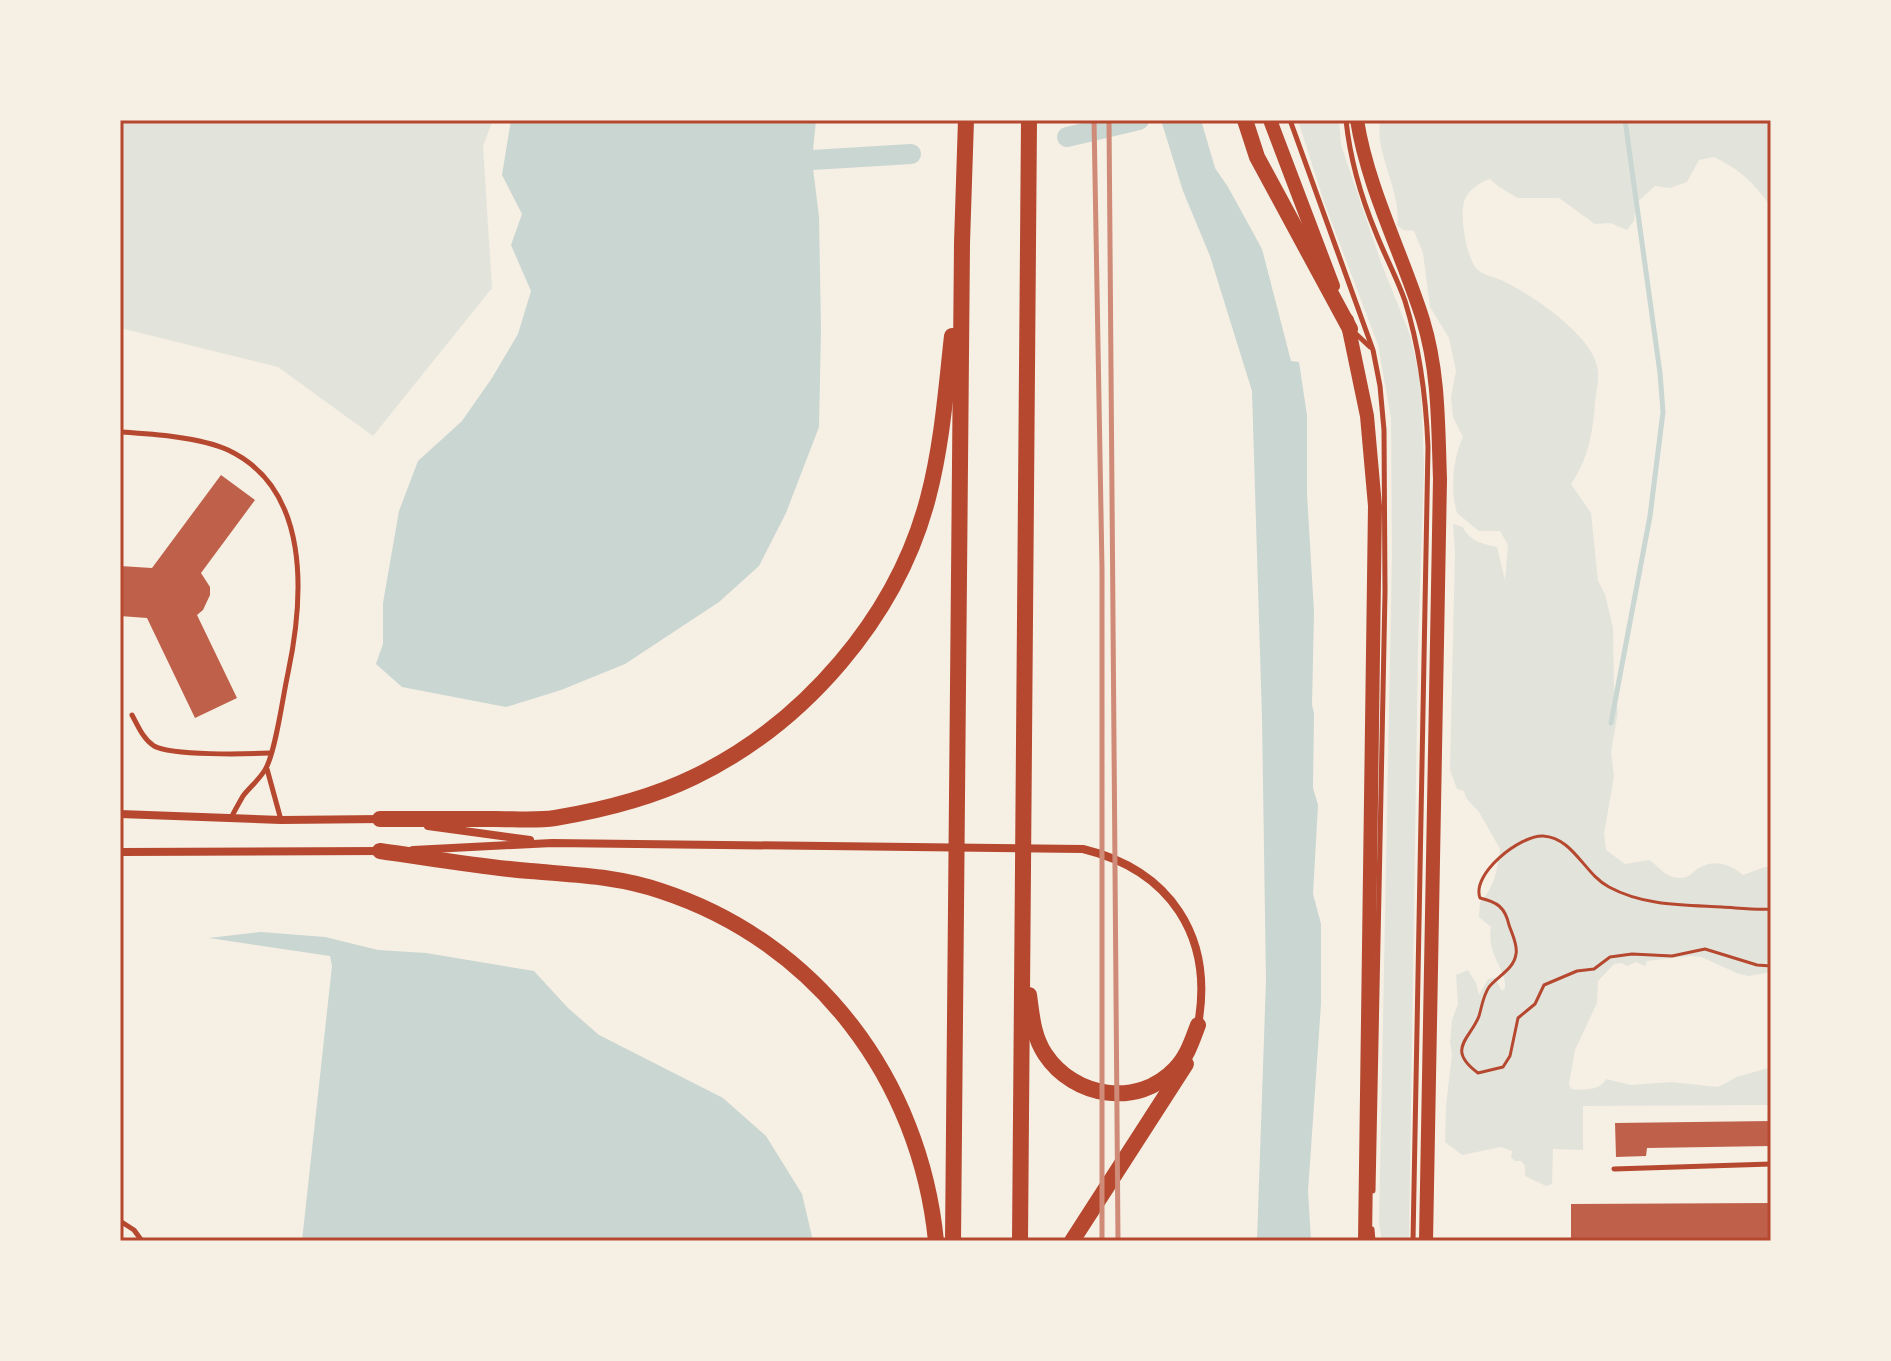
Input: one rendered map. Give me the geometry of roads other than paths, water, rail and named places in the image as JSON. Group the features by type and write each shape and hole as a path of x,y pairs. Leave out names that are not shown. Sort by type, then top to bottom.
{"highway":[{"path":"953,1241 962,243 966,120"},
{"path":"1020,1241 1029,120"},
{"path":"1030,161 1036,120"},
{"path":"1245,120 1257,157 1350,329"},
{"path":"380,819 551,819 625,804 694,777 759,739 815,691 864,634 901,569 928,500 942,427 962,243"},
{"path":"380,851 528,871 595,875 661,891 723,917 780,953 830,998 871,1051 904,1110 922,1161 934,1215 936,1241"},
{"path":"1021,938 1034,1028 1039,1042 1055,1067 1080,1085 1119,1094 1155,1084 1176,1069 1198,1025"},
{"path":"1072,1241 1181,1075 1192,1051 1198,1025"}],"main road":[{"path":"1270,120 1350,329 1367,416 1375,506 1365,1241"},
{"path":"1357,120 1362,151 1423,322 1437,381 1440,479 1426,1241"}],"street":[{"path":"120,814 281,820 380,819 552,843"},
{"path":"120,852 380,851 552,843 1083,849 1127,864 1165,893 1179,911 1199,955 1202,990 1198,1025"}],"lane":[{"path":"1290,120 1373,350 1384,430 1385,592 1373,1241"},
{"path":"1346,120 1351,157 1374,229 1405,300 1426,397 1428,447 1413,1241"},
{"path":"1350,329 1373,350"},
{"path":"120,432 161,434 225,448 252,464 278,494 292,532 298,561 296,636 267,768 281,820"},
{"path":"132,715 144,737 156,747 239,754 270,753"},
{"path":"231,818 242,798 267,768"},
{"path":"1614,1169 1771,1164"},
{"path":"120,1221 134,1230 142,1241"}],"waterway":[{"path":"1067,137 1139,120"},
{"path":"1611,723 1650,516 1663,412 1625,120"},
{"path":"812,160 911,154"}],"railway":[{"path":"1094,120 1102,569 1102,1241"},
{"path":"1109,120 1118,1241"}]}
